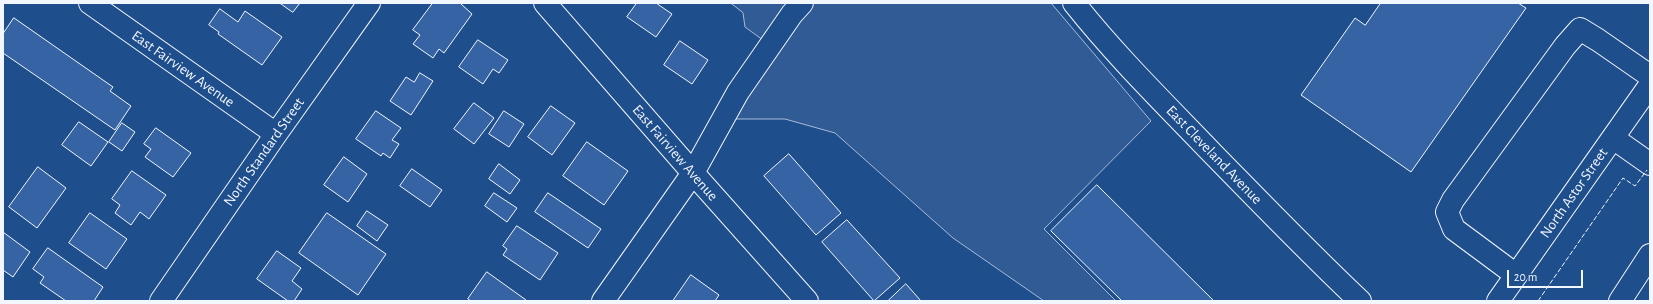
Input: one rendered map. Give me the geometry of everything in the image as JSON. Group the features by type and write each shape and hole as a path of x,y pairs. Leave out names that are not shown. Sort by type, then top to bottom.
{"street":[{"name":"East Fairview Avenue","path":"90,3 276,134"},
{"name":"North Standard Street","path":"161,301 276,134 369,3"},
{"name":"East Fairview Avenue","path":"545,3 807,301"},
{"path":"603,301 693,173 738,92 802,3"},
{"name":"East Cleveland Avenue","path":"1074,3 1093,27 1185,125 1318,261 1360,301"},
{"path":"1516,275 1454,229 1447,212 1453,200 1565,46 1580,29 1650,76"},
{"name":"North Astor Street","path":"1498,301 1650,85"},
{"path":"1613,138 1650,164"},
{"path":"1620,301 1650,255"}],"shaded area":[{"path":"731,3 797,3 767,43 745,27 743,13"},
{"path":"810,3 1051,3 1151,121 1044,229 1116,301 1044,301 953,238 835,133 785,119 735,119 732,113"}],"building":[{"path":"280,3 300,3 293,12"},
{"path":"433,3 460,3 472,14 444,53 439,49 433,58 413,44 420,35 413,30"},
{"path":"637,3 656,3 672,14 656,37 627,17"},
{"path":"1381,3 1518,3 1526,8 1411,172 1301,95 1355,18 1365,25"},
{"path":"220,9 238,22 245,11 282,37 262,65 218,34 219,32 209,25"},
{"path":"14,18 113,87 110,91 131,106 115,130 3,53 3,34"},
{"path":"478,40 508,60 499,73 493,69 483,84 459,67"},
{"path":"680,41 708,60 692,84 664,65"},
{"path":"420,73 433,81 411,115 390,101 406,77 414,82"},
{"path":"474,103 494,118 474,144 454,129"},
{"path":"551,106 575,123 552,155 528,137"},
{"path":"376,111 401,128 392,140 399,144 390,158 383,153 381,156 356,139"},
{"path":"504,111 524,124 509,147 489,134"},
{"path":"79,122 108,142 91,166 62,145"},
{"path":"122,123 135,132 122,151 109,142"},
{"path":"156,128 191,153 173,177 145,157 151,149 144,144"},
{"path":"587,142 628,171 604,205 563,176"},
{"path":"789,154 841,213 816,235 764,176"},
{"path":"344,157 367,174 348,202 324,185"},
{"path":"499,164 520,180 510,194 489,179"},
{"path":"38,167 66,188 37,228 9,207"},
{"path":"412,169 442,190 430,207 400,186"},
{"path":"132,171 166,195 149,219 140,212 131,225 115,213 120,205 112,199"},
{"path":"1097,185 1214,301 1122,301 1051,231"},
{"path":"494,193 517,208 507,222 485,206"},
{"path":"548,193 601,229 588,248 535,212"},
{"path":"367,211 388,225 377,241 357,226"},
{"path":"90,213 127,239 106,269 69,243"},
{"path":"327,213 386,254 358,295 299,253"},
{"path":"847,220 900,278 874,301 822,242"},
{"path":"517,226 558,253 540,280 503,255 507,249 503,246"},
{"path":"3,232 30,252 13,277 3,270"},
{"path":"48,248 103,287 94,301 66,301 40,283 44,277 33,269"},
{"path":"277,251 301,268 292,281 302,289 294,301 288,301 257,279"},
{"path":"487,272 526,300 471,301 468,299"},
{"path":"691,275 719,295 715,301 673,301"},
{"path":"906,284 921,301 888,301"}],"fence":[{"path":"1538,301 1623,178 1635,186 1647,170"}]}
